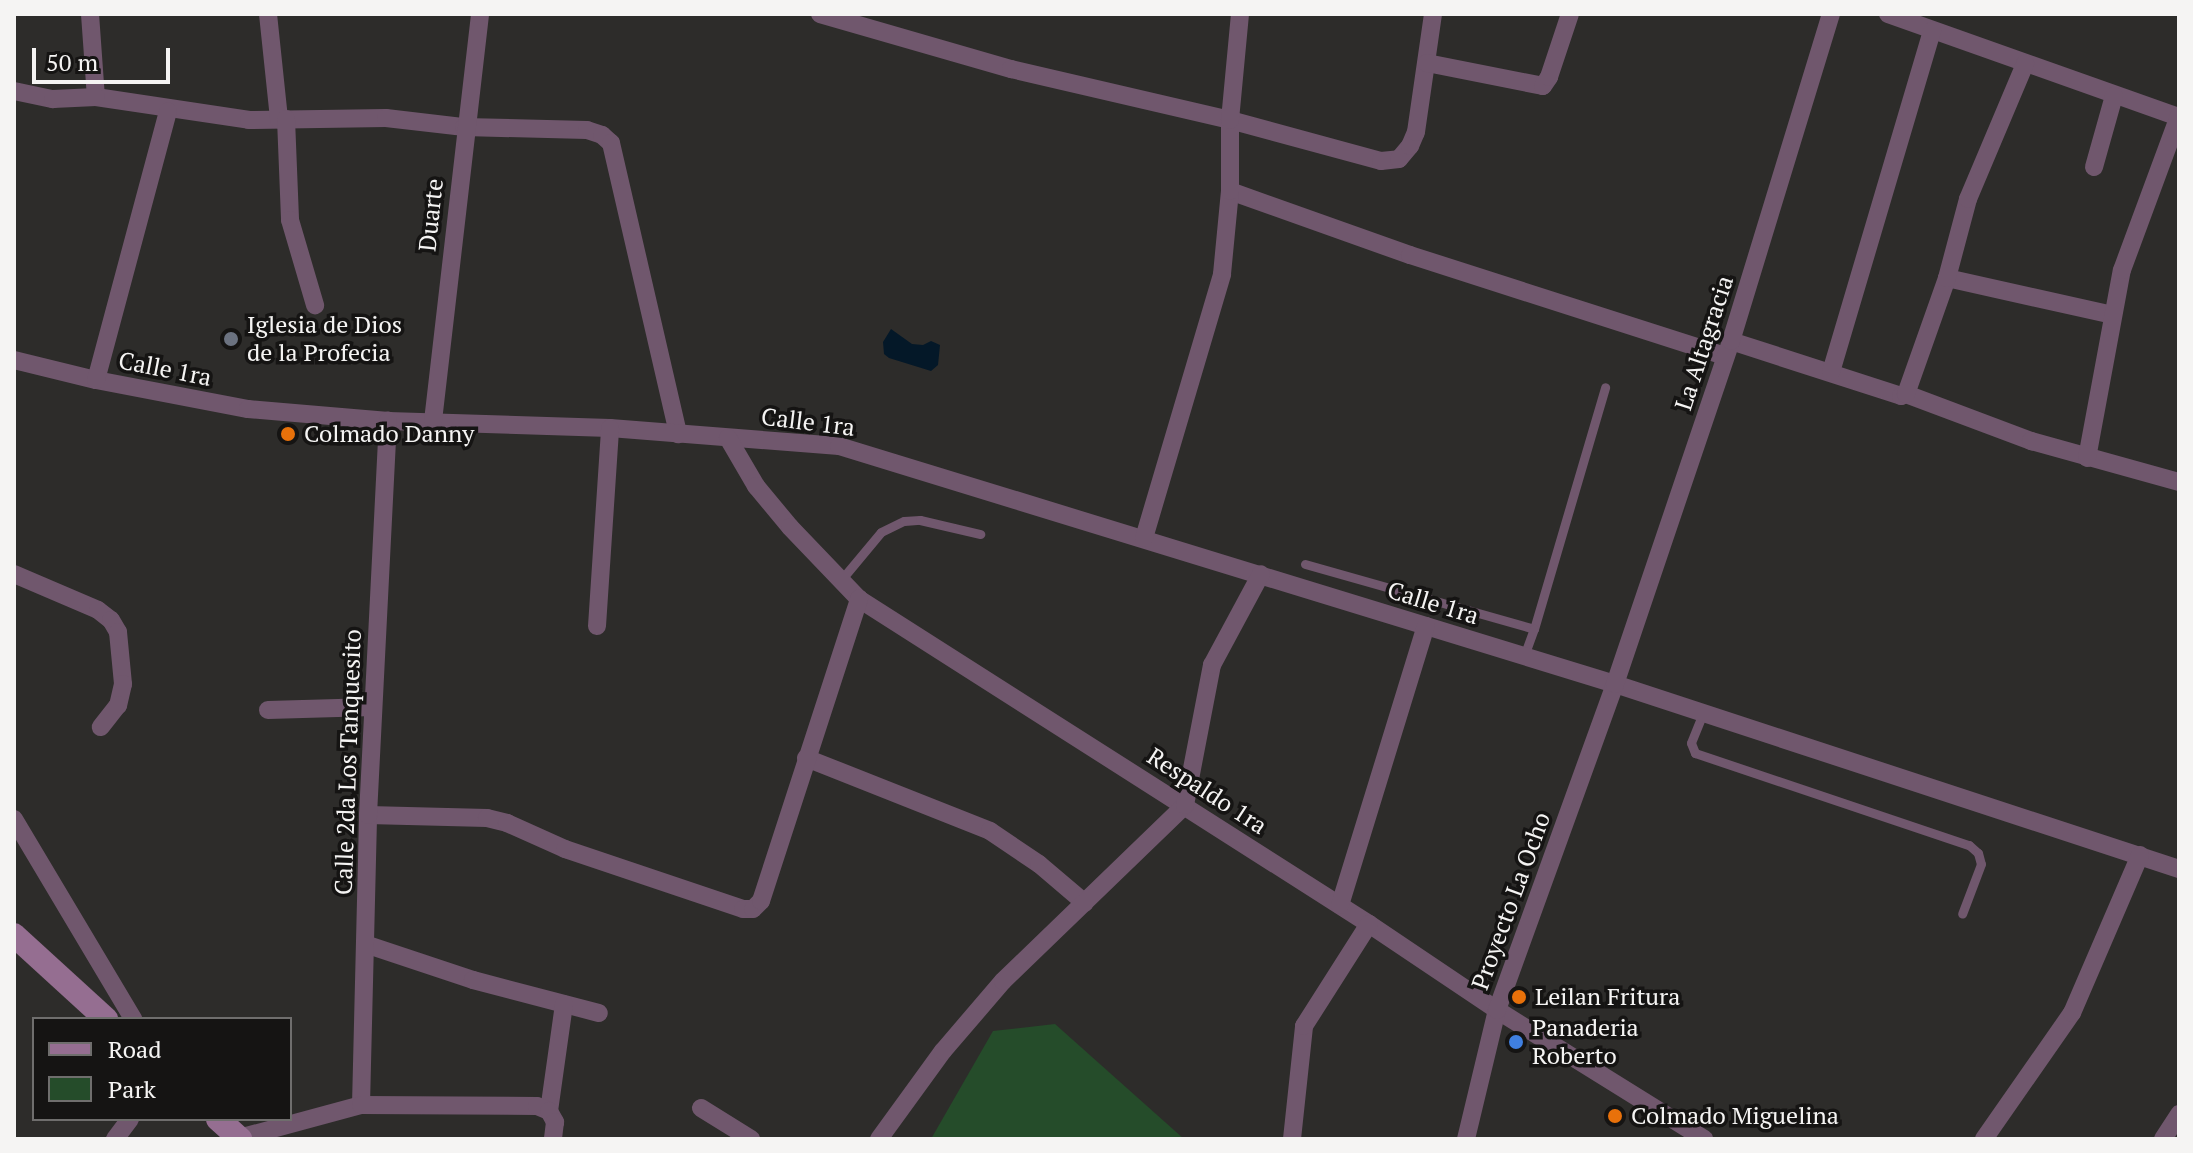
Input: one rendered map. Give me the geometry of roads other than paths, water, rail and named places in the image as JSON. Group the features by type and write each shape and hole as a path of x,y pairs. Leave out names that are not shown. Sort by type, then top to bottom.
{"street":[{"path":"90,14 96,97"},
{"path":"268,14 283,119 290,220 315,305"},
{"name":"Duarte","path":"433,421 464,127 480,14"},
{"path":"820,14 1011,69 1230,120 1381,161 1399,159 1416,132 1433,14"},
{"path":"1144,538 1222,274 1230,191 1230,120 1240,14"},
{"path":"1427,63 1537,87 1549,77 1570,14"},
{"name":"La Altagracia","path":"1615,684 1728,348 1831,14"},
{"path":"1888,14 2179,117 2122,270 2087,458"},
{"path":"1831,372 1932,31"},
{"path":"1906,394 1947,278 1968,199 2025,64"},
{"path":"14,91 53,99 96,97 168,111 249,120 386,118 464,127 587,130 611,143 678,434"},
{"path":"2094,167 2114,96"},
{"path":"96,380 168,111"},
{"path":"1230,191 1410,255 1728,348 1831,372 1901,396 1906,394 2087,458 2179,482"},
{"path":"1947,278 2113,315"},
{"name":"Calle 1ra","path":"14,360 224,406 388,421 610,428 839,446 1615,684 2179,869"},
{"name":"Calle 2da Los Tanquesito","path":"361,1105 368,815 388,421"},
{"path":"597,626 610,428"},
{"name":"Respaldo 1ra","path":"728,438 756,486 790,527 859,599 1185,805 1497,1010 1704,1139"},
{"path":"14,574 98,610 111,620 118,632 123,684 118,705 101,727"},
{"path":"879,1139 943,1051 1003,981 1185,805 1212,665 1261,574"},
{"path":"368,815 487,818 507,823 565,849 743,909 753,909 761,901 859,599"},
{"path":"1340,905 1426,626"},
{"name":"Proyecto La Ocho","path":"1466,1139 1497,1010 1615,684"},
{"path":"268,710 373,707"},
{"path":"806,758 990,831 1039,864 1085,903"},
{"path":"14,819 132,1017"},
{"path":"1984,1139 2072,1013 2140,855"},
{"path":"1292,1139 1304,1026 1369,924"},
{"path":"14,935 104,1017"},
{"path":"365,944 473,980 599,1013"},
{"path":"553,1139 555,1122 549,1111 564,1004"},
{"path":"220,1121 240,1138 361,1105 537,1106 549,1111"},
{"path":"701,1108 751,1139"},
{"path":"2163,1139 2179,1114"},
{"path":"115,1139 128,1121"}],"lane":[{"path":"1524,656 1605,387"},
{"path":"841,580 881,532 904,521 920,520 980,534"},
{"path":"1305,564 1534,629"},
{"path":"1703,713 1691,743 1695,753 1969,845 1978,853 1981,864 1962,914"}],"water":[{"path":"891,329 912,344 923,345 931,341 940,345 938,365 931,371 889,358 884,354 883,342"}],"place":[{"name":"Iglesia de Dios de la Profecia","path":"231,339"},
{"name":"Colmado Danny","path":"288,434"},
{"name":"Leilan Fritura","path":"1519,997"},
{"name":"Panaderia Roberto","path":"1516,1042"},
{"name":"Colmado Miguelina","path":"1615,1116"}]}
